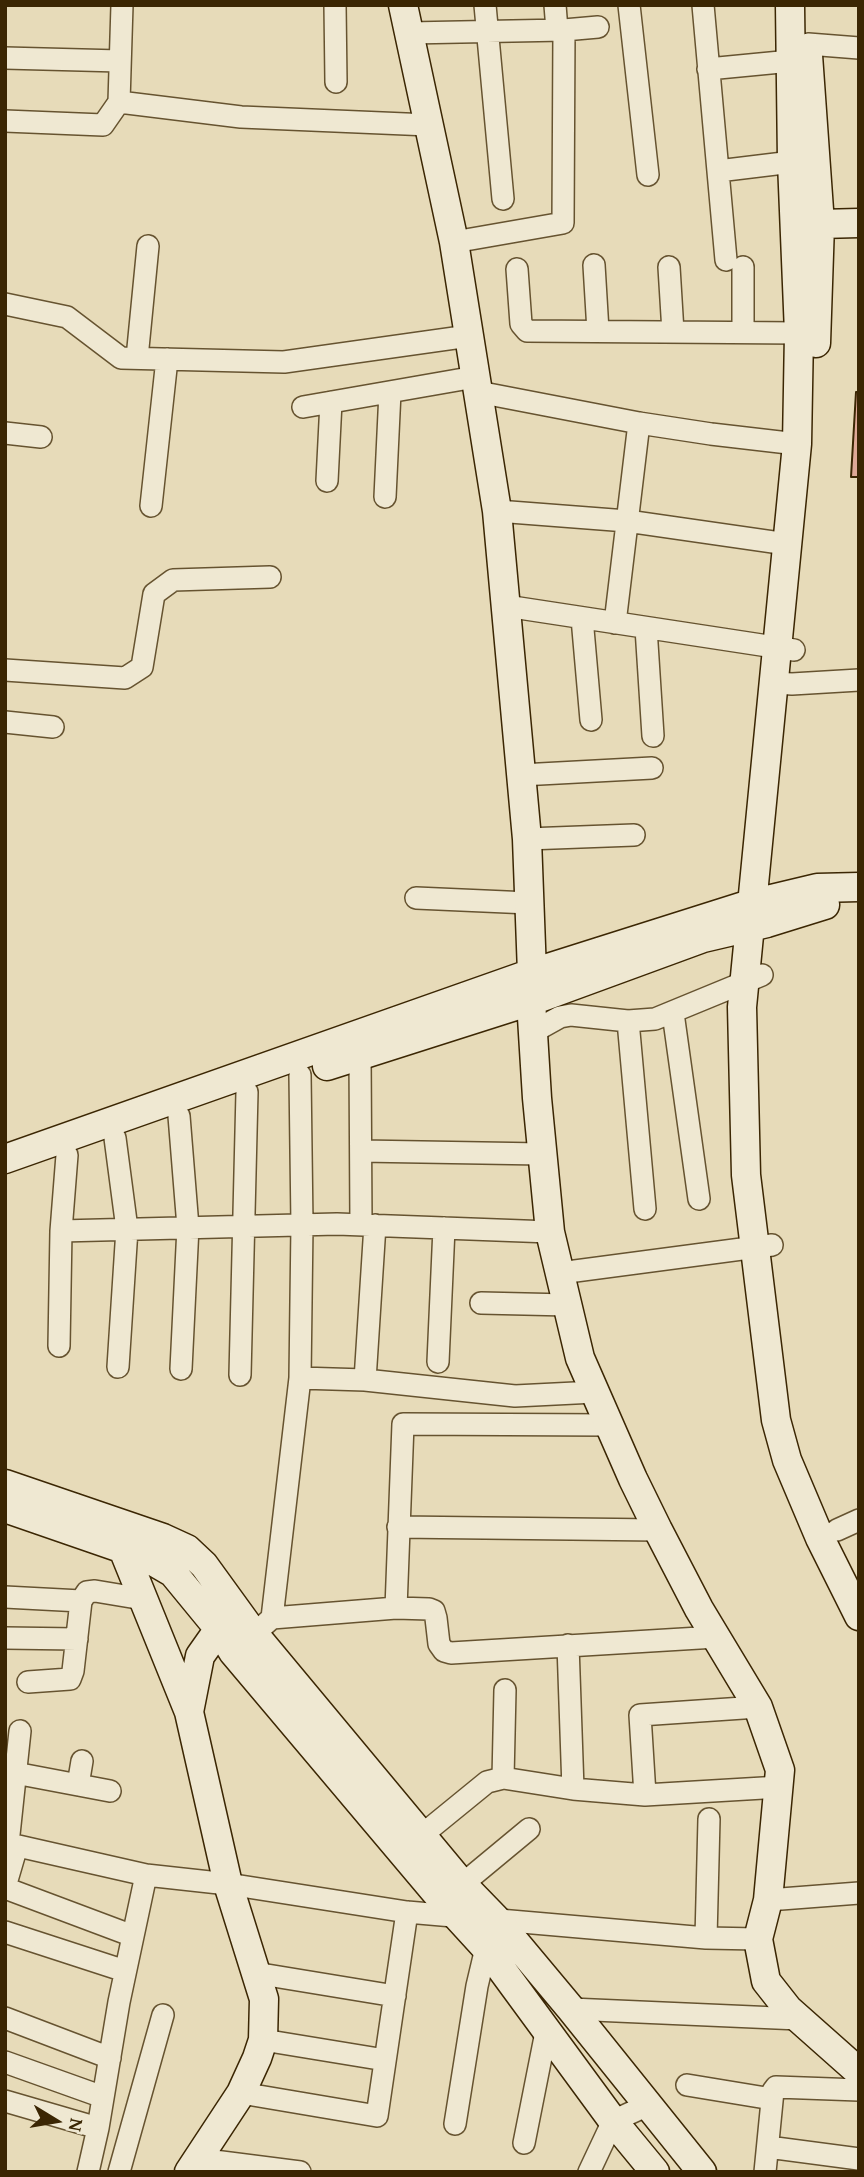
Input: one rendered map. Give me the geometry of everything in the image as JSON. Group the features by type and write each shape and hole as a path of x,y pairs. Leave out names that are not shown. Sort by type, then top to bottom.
{"street":[{"path":"5,121 103,125 119,102 122,5"},
{"path":"335,5 336,82"},
{"path":"403,5 454,242 497,511 527,839 531,1001 550,1232 580,1358 658,1530 716,1637 758,1707 780,1770 768,1900 758,1939 766,1981 799,2019 859,2072"},
{"path":"485,5 503,199"},
{"path":"454,242 563,223 560,30 555,5"},
{"path":"629,5 648,174"},
{"path":"703,5 718,171 743,332"},
{"path":"790,5 799,53 820,224 815,444 786,649 783,754 759,913 753,979 765,1174 763,1246 770,1380 786,1460 820,1538 858,1614"},
{"path":"786,649 788,544 797,444 799,333 792,162 799,53 809,5"},
{"path":"409,33 598,27"},
{"path":"708,69 799,53 859,48"},
{"path":"5,58 120,61"},
{"path":"119,102 240,117 429,125"},
{"path":"718,171 792,162"},
{"path":"820,224 859,223"},
{"path":"137,358 148,246"},
{"path":"594,265 598,331"},
{"path":"669,267 674,332"},
{"path":"516,269 522,324 527,331 799,333"},
{"path":"5,304 67,317 121,358 284,362 469,336"},
{"path":"151,506 167,359"},
{"path":"303,407 390,391 477,385 639,423 797,444"},
{"path":"385,497 390,391"},
{"path":"327,481 331,402"},
{"path":"615,623 639,423"},
{"path":"5,433 41,437"},
{"path":"497,511 627,521 788,544"},
{"path":"5,670 125,678 142,667 154,594 173,580 270,577"},
{"path":"506,606 786,649"},
{"path":"582,618 591,720"},
{"path":"646,628 653,736"},
{"path":"783,683 859,680"},
{"path":"5,722 53,727"},
{"path":"521,775 652,768"},
{"path":"527,839 634,835"},
{"path":"5,1177 360,1054 531,1001 703,938 817,888 859,887"},
{"path":"416,898 529,903"},
{"path":"5,1159 532,973 759,913 826,905 859,905"},
{"path":"533,1032 560,1017 571,1015 643,1021 673,1013 753,979"},
{"path":"673,1013 699,1199"},
{"path":"628,1021 645,1209"},
{"path":"360,1054 361,1151 368,1225 365,1380"},
{"path":"243,1629 300,1378 300,1075"},
{"path":"240,1374 247,1092"},
{"path":"179,1116 188,1227 181,1369"},
{"path":"115,1138 127,1229 118,1367"},
{"path":"361,1151 542,1154"},
{"path":"59,1346 61,1231 66,1155"},
{"path":"61,1231 368,1225 550,1232"},
{"path":"438,1362 444,1228"},
{"path":"560,1273 763,1246"},
{"path":"763,1246 794,1416 804,1454 848,1525 859,1574"},
{"path":"481,1303 568,1305"},
{"path":"300,1378 365,1380 515,1396 595,1392"},
{"path":"396,1608 403,1424 610,1425"},
{"path":"5,1484 174,1542 187,1549 204,1565 243,1629 454,1900 546,2032 655,2172"},
{"path":"5,1508 160,1564 243,1629 422,1835 454,1900 495,1918 706,1938 758,1939"},
{"path":"398,1527 658,1530"},
{"path":"123,1549 189,1712 228,1884 264,1999 263,2040 241,2093 194,2165 300,2172"},
{"path":"28,1682 70,1679 81,1601 88,1592 144,1599"},
{"path":"5,1597 81,1601"},
{"path":"189,1712 200,1656 243,1629 396,1608 422,1607 434,1611 439,1644 444,1651 459,1653 716,1637"},
{"path":"5,1638 77,1639"},
{"path":"568,1645 573,1789"},
{"path":"503,1778 505,1690"},
{"path":"645,1795 640,1715 758,1707"},
{"path":"20,1731 5,1887 133,1936"},
{"path":"78,1785 82,1761"},
{"path":"15,1773 110,1791"},
{"path":"422,1835 487,1782 503,1778 573,1789 645,1795 780,1787"},
{"path":"706,1938 709,1819"},
{"path":"10,1844 146,1875 228,1884 407,1912 454,1900 529,1829"},
{"path":"88,2172 125,1971 146,1875"},
{"path":"768,1900 859,1893"},
{"path":"241,2093 377,2116 407,1912"},
{"path":"495,1918 702,2172"},
{"path":"5,1931 125,1971"},
{"path":"455,2124 477,1986 486,1948"},
{"path":"256,1973 396,1996"},
{"path":"571,2009 799,2019"},
{"path":"119,2172 163,2015"},
{"path":"5,2018 110,2058"},
{"path":"524,2143 546,2032"},
{"path":"263,2040 385,2060"},
{"path":"5,2062 103,2097"},
{"path":"687,2085 772,2099"},
{"path":"765,2172 773,2091 776,2087 859,2090"},
{"path":"5,2101 98,2128"},
{"path":"589,2172 613,2121 648,2105"},
{"path":"768,2147 859,2159"}],"building":[{"path":"856,392 859,392 859,477 851,477"}]}
